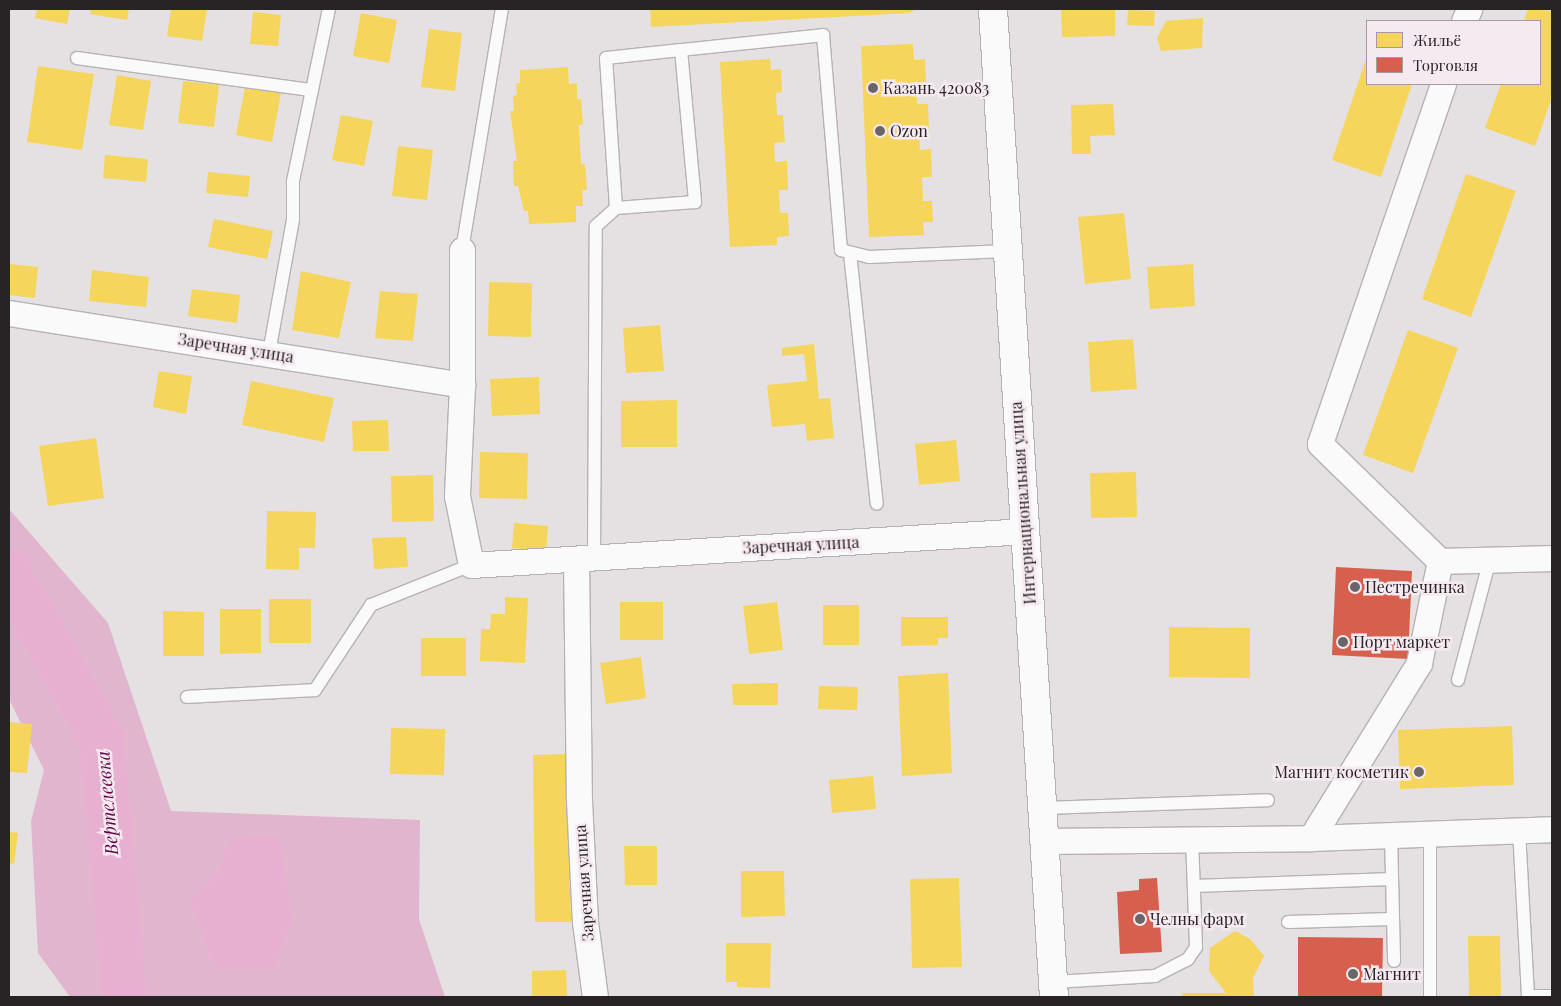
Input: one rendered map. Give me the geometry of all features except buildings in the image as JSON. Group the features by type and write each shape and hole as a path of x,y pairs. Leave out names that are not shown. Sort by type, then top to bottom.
{"street":[{"name":"Интернациональная улица","path":"992,9 1054,990"},
{"path":"1443,85 1320,444 1440,561 1552,558"},
{"path":"462,250 462,386 457,496 471,565"},
{"name":"Заречная улица","path":"9,313 268,353 462,386"},
{"name":"Заречная улица","path":"471,565 1026,531"},
{"name":"Заречная улица","path":"585,558 579,800 585,922 595,997"},
{"path":"1311,838 1419,663 1440,561"},
{"path":"1045,841 1311,838 1552,829"}],"lane":[{"path":"268,353 293,219 293,180 328,9"},
{"path":"462,250 502,9"},
{"path":"616,208 606,58 824,36 841,250 869,258 1006,251"},
{"path":"585,558 596,226 616,208 695,202 681,50"},
{"path":"77,58 312,90"},
{"path":"850,253 877,504"},
{"path":"1458,680 1490,560"},
{"path":"187,697 315,690 371,606 471,565"},
{"path":"1043,808 1268,800"},
{"path":"1519,830 1528,997 1552,996"},
{"path":"1430,834 1430,997"},
{"path":"1392,835 1394,961"},
{"path":"1054,990 1155,976 1188,959 1196,947 1192,840"},
{"path":"1194,886 1392,880"},
{"path":"1288,922 1393,919"}],"shaded area":[{"path":"9,509 108,623 171,811 420,820 419,919 445,997 70,997 38,953 31,821 44,770 9,699"},
{"path":"280,836 292,921 274,968 215,968 190,900 217,874 231,838"}],"waterway":[{"name":"Вертелеевка","path":"9,572 101,738 124,997"}],"place":[{"name":"Казань 420083","path":"873,88"},
{"name":"Ozon","path":"880,131"},
{"name":"Пестречинка","path":"1355,587"},
{"name":"Порт маркет","path":"1343,642"},
{"name":"Магнит косметик","path":"1419,772"},
{"name":"Челны фарм","path":"1140,919"},
{"name":"Магнит","path":"1353,974"}]}
